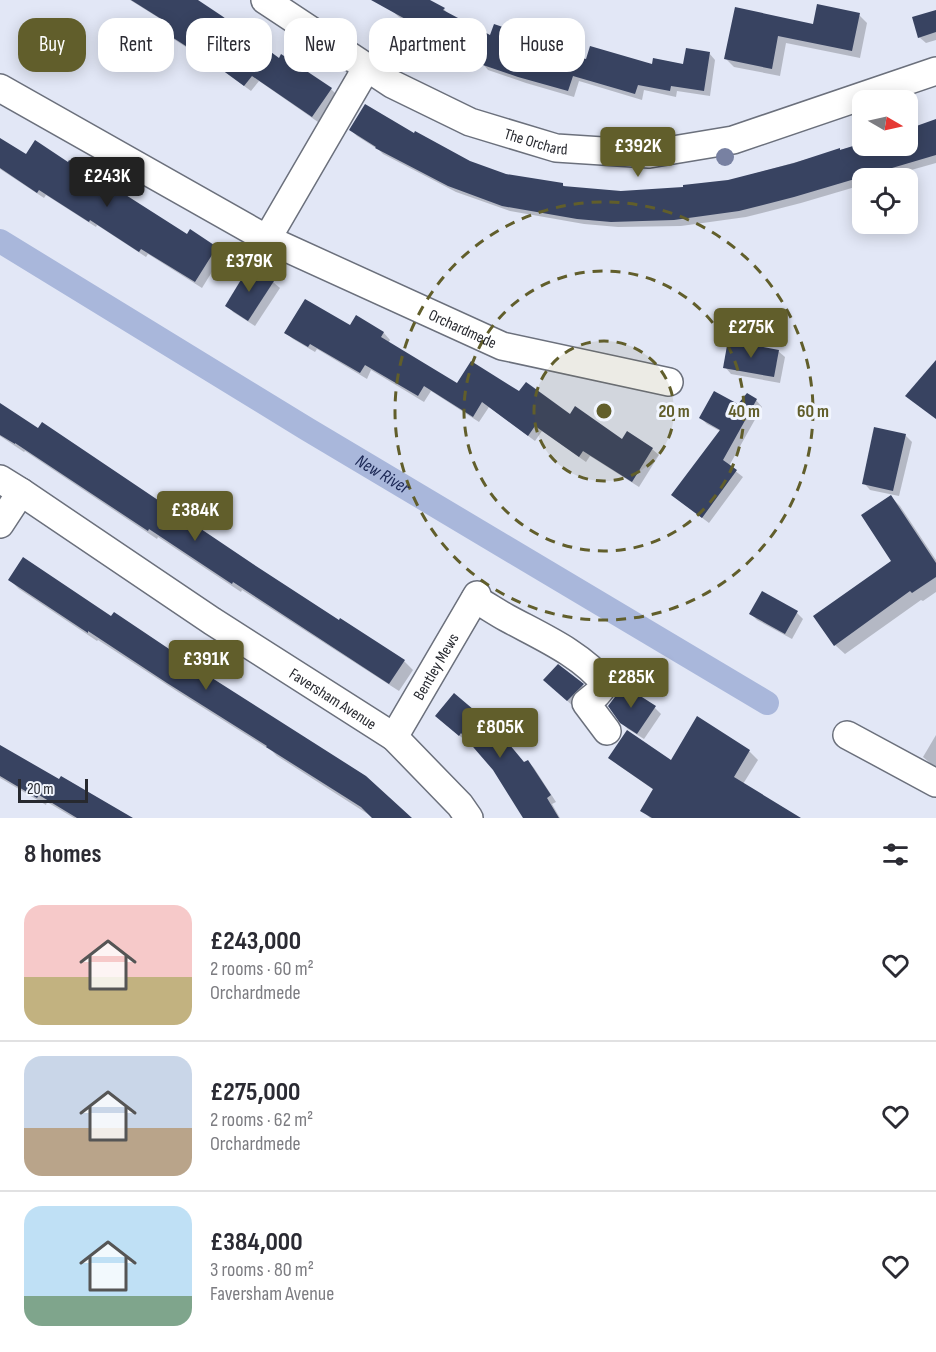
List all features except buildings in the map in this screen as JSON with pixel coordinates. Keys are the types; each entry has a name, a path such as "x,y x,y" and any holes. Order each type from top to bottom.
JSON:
{"street":[{"name":"The Orchard","path":"265,0 392,84 470,122 556,148 650,154 733,140 936,71"},
{"path":"267,238 367,68"},
{"name":"Orchardmede","path":"0,88 267,238 502,345 669,382"},
{"path":"0,524 11,485"},
{"name":"Faversham Avenue","path":"11,485 212,621 394,737 460,805 469,818"},
{"name":"Bentley Mews","path":"394,737 476,597 595,671 605,684 586,703 606,730"},
{"path":"847,735 936,783"}],"waterway":[{"name":"New River","path":"0,241 307,429 767,703"}]}
